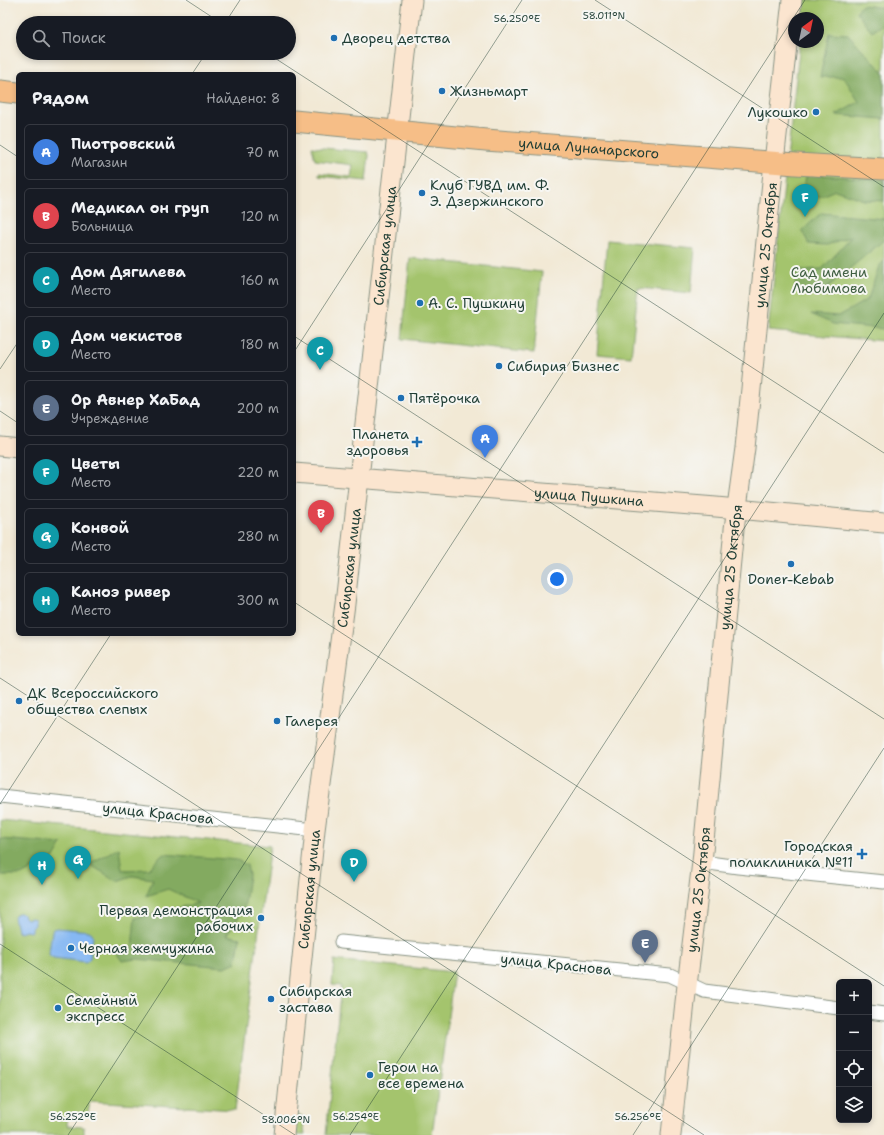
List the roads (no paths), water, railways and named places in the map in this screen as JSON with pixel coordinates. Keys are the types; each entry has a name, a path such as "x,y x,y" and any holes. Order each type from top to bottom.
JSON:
{"main road":[{"name":"Сибирская улица","path":"284,1135 315,830 345,604 412,0"},
{"name":"улица 25 Октября","path":"671,1135 702,862 737,508 745,448 792,0"},
{"path":"0,91 16,93"},
{"name":"улица Луначарского","path":"296,121 486,140 884,169"},
{"path":"0,446 16,448"},
{"name":"улица Пушкина","path":"296,473 737,508 884,523"}],"street":[{"name":"улица Краснова","path":"0,796 315,830"},
{"path":"702,862 884,882"},
{"name":"улица Краснова","path":"341,942 670,975 704,991 836,1008"},
{"path":"872,1012 884,1014"}],"water":[{"path":"18,913 21,913 27,919 35,919 35,925 32,928 32,931 20,933 17,931 14,917"},
{"name":"Черная жемчужина","path":"57,928 89,931 92,933 93,936 90,958 86,962 54,958 50,956 49,953 52,931 53,929"}],"place":[{"name":"Дворец детства","path":"334,38"},
{"name":"Жизньмарт","path":"442,91"},
{"name":"Лукошко","path":"816,112"},
{"name":"Клуб ГУВД им. Ф. Э. Дзержинского","path":"422,193"},
{"name":"Цветы","path":"805,217"},
{"name":"А. С. Пушкину","path":"420,303"},
{"name":"Сибирия Бизнес","path":"499,366"},
{"name":"Дом Дягилева","path":"320,370"},
{"name":"Пятёрочка","path":"401,398"},
{"name":"Планета здоровья","path":"417,442"},
{"name":"Пиотровский","path":"485,458"},
{"name":"Медикал он груп","path":"321,533"},
{"name":"Doner-Kebab","path":"791,564"},
{"name":"ДК Всероссийского общества слепых","path":"19,701"},
{"name":"Галерея","path":"277,721"},
{"name":"Городская поликлиника №11","path":"862,854"},
{"name":"Конвой","path":"78,879"},
{"name":"Дом чекистов","path":"354,882"},
{"name":"Каноэ ривер","path":"42,885"},
{"name":"Первая демонстрация рабочих","path":"261,918"},
{"name":"Черная жемчужина","path":"71,948"},
{"name":"Ор Авнер ХаБад","path":"645,963"},
{"name":"Сибирская застава","path":"271,999"},
{"name":"Семейный экспресс","path":"58,1008"},
{"name":"Герои на все времена","path":"370,1075"}],"park label":[{"name":"Сад имени Любимова","path":"829,280"}]}
